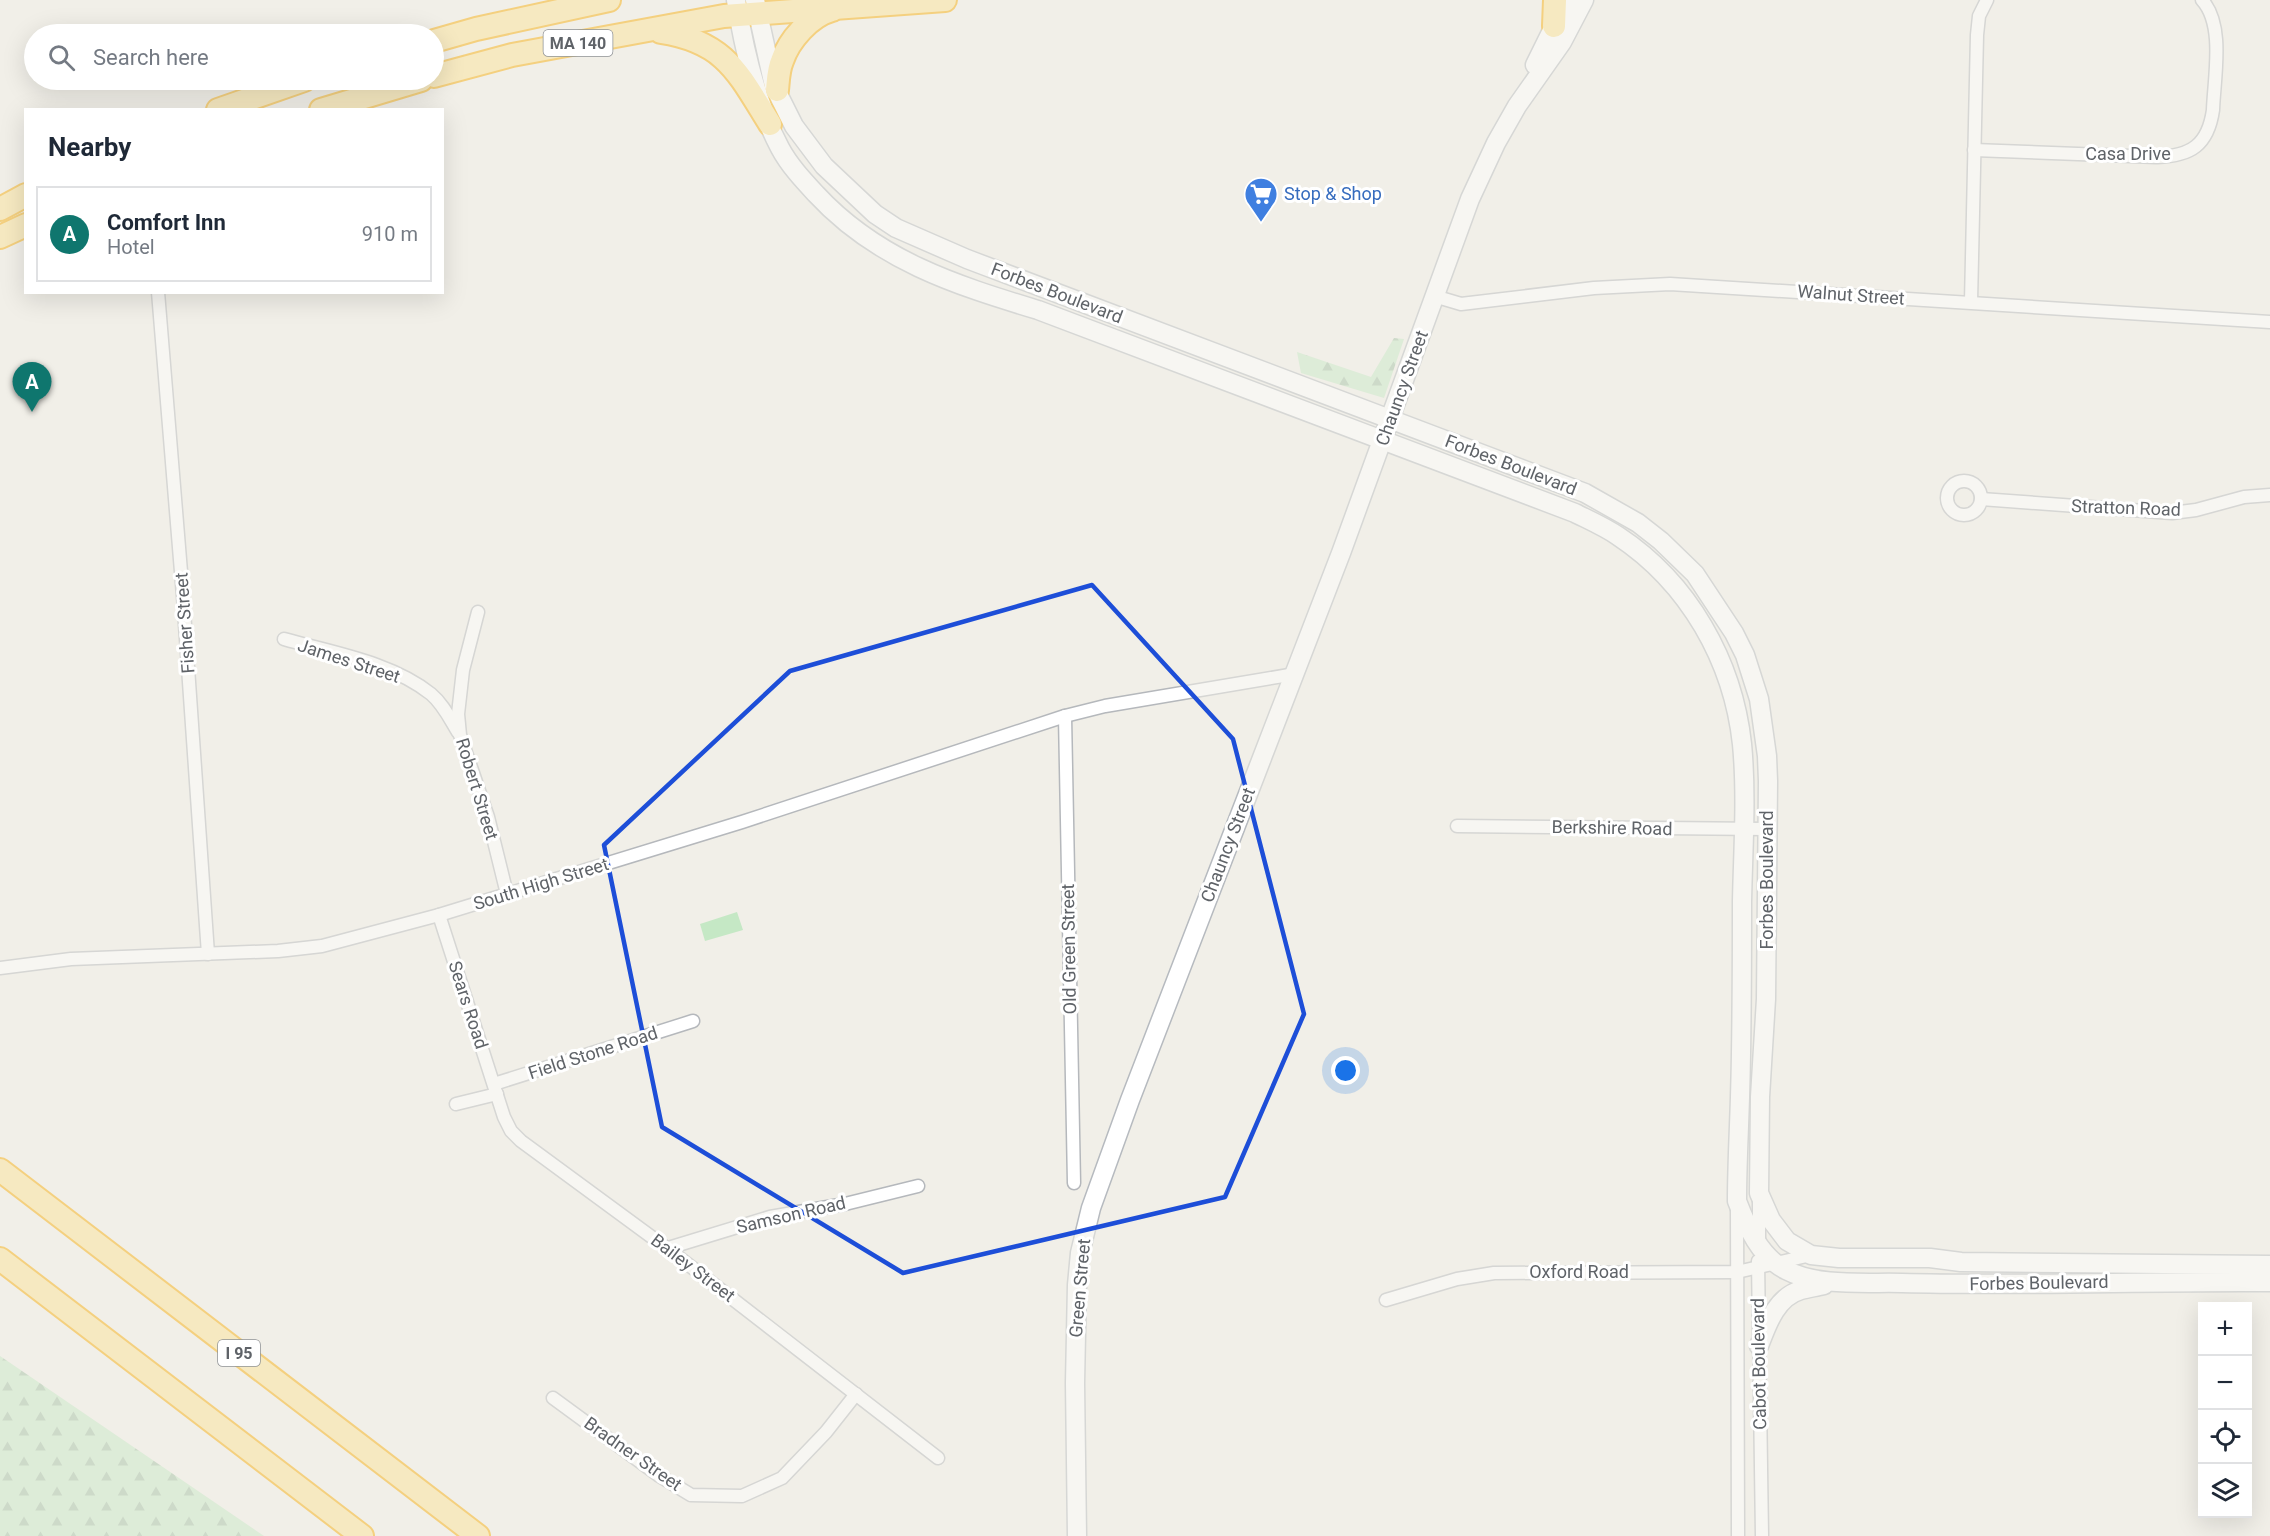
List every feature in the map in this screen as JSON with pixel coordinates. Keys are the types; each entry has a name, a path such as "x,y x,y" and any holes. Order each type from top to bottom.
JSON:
{"highway":[{"name":"MA 140","path":"444,38 609,0"},
{"name":"MA 140","path":"444,73 512,56 651,30 747,7 849,6 945,0"},
{"path":"1554,26 1555,0"},
{"path":"777,90 782,61 794,38 824,12 849,6"},
{"path":"651,30 688,38 713,48 732,65 770,124"},
{"path":"224,108 275,90"},
{"path":"328,108 388,90"},
{"path":"0,209 24,196"},
{"path":"0,237 24,226"},
{"name":"I 95","path":"0,1170 478,1536"},
{"path":"0,1259 362,1536"}],"street":[{"name":"Chauncy Street","path":"1162,1017 1295,674 1482,172 1568,0"},
{"name":"Chauncy Street","path":"1517,105 1562,42 1584,0"},
{"path":"1971,302 1977,35 1979,16 1987,0"},
{"name":"Casa Drive","path":"1974,150 2157,157 2177,155 2191,150 2204,139 2213,110 2216,31 2212,14 2202,0"},
{"name":"Forbes Boulevard","path":"747,7 777,90 794,126 824,166 875,214 896,228 967,259 1597,498 1638,523 1690,568 1706,588 1734,633 1759,699 1767,756 1766,999 1760,1097 1759,1193 1771,1220 1781,1235 1797,1249 1811,1255 1839,1258 1929,1258 1961,1262 2270,1265"},
{"name":"Forbes Boulevard","path":"747,7 749,65 781,148 798,174 828,207 868,241 897,258 973,288 1038,310 1581,516 1625,542 1674,586 1702,622 1717,651 1729,682 1742,743 1743,829 1737,1201 1745,1222 1765,1255 1767,1266"},
{"name":"Walnut Street","path":"1434,296 1461,304 1594,288 1670,284 2270,321"},
{"name":"Fisher Street","path":"158,294 184,608 208,954"},
{"name":"Stratton Road","path":"1981,499 2172,513 2196,510 2244,496 2270,495"},
{"name":"Robert Street","path":"478,612 459,693 460,735 488,817 507,894"},
{"name":"James Street","path":"284,639 395,672 431,694 443,707 460,735"},
{"path":"1065,716 1105,706 1295,674"},
{"name":"South High Street","path":"0,968 71,959 278,951 322,946 439,915 750,819 1065,716"},
{"name":"Old Green Street","path":"1065,716 1074,1183"},
{"name":"Berkshire Road","path":"1457,826 1767,829"},
{"name":"Sears Road","path":"439,915 495,1089"},
{"name":"Green Street","path":"1077,1536 1075,1367 1080,1253 1095,1195 1162,1017"},
{"name":"Field Stone Road","path":"495,1089 693,1022"},
{"path":"456,1104 495,1089"},
{"name":"Bailey Street","path":"495,1089 511,1131 521,1142 727,1293 938,1458"},
{"name":"Samson Road","path":"665,1249 770,1216 845,1204 918,1186"},
{"path":"1759,1193 1759,1245"},
{"name":"Cabot Boulevard","path":"1737,1201 1738,1536"},
{"name":"Forbes Boulevard","path":"1767,1266 1811,1255"},
{"name":"Forbes Boulevard","path":"1767,1266 1809,1278 1840,1281 1949,1284 2270,1282"},
{"name":"Cabot Boulevard","path":"1762,1536 1759,1346 1767,1266"},
{"name":"Oxford Road","path":"1386,1300 1462,1278 1505,1272 1737,1272 1767,1266"},
{"path":"1759,1346 1771,1315 1788,1296 1798,1290 1840,1281"},
{"name":"Bradner Street","path":"553,1398 691,1495 742,1496 782,1478 826,1432 856,1394"}],"highlighted area":[{"path":"1092,585 1233,739 1304,1014 1225,1197 903,1273 662,1127 604,845 790,671"}],"green space":[{"path":"1394,338 1404,339 1384,398 1301,373 1297,352 1371,377"},
{"path":"737,912 743,930 705,941 700,924"},
{"path":"0,1356 264,1536 0,1536"}],"place":[{"name":"Stop & Shop","path":"1261,223"},
{"name":"Comfort Inn","path":"32,412"}]}
